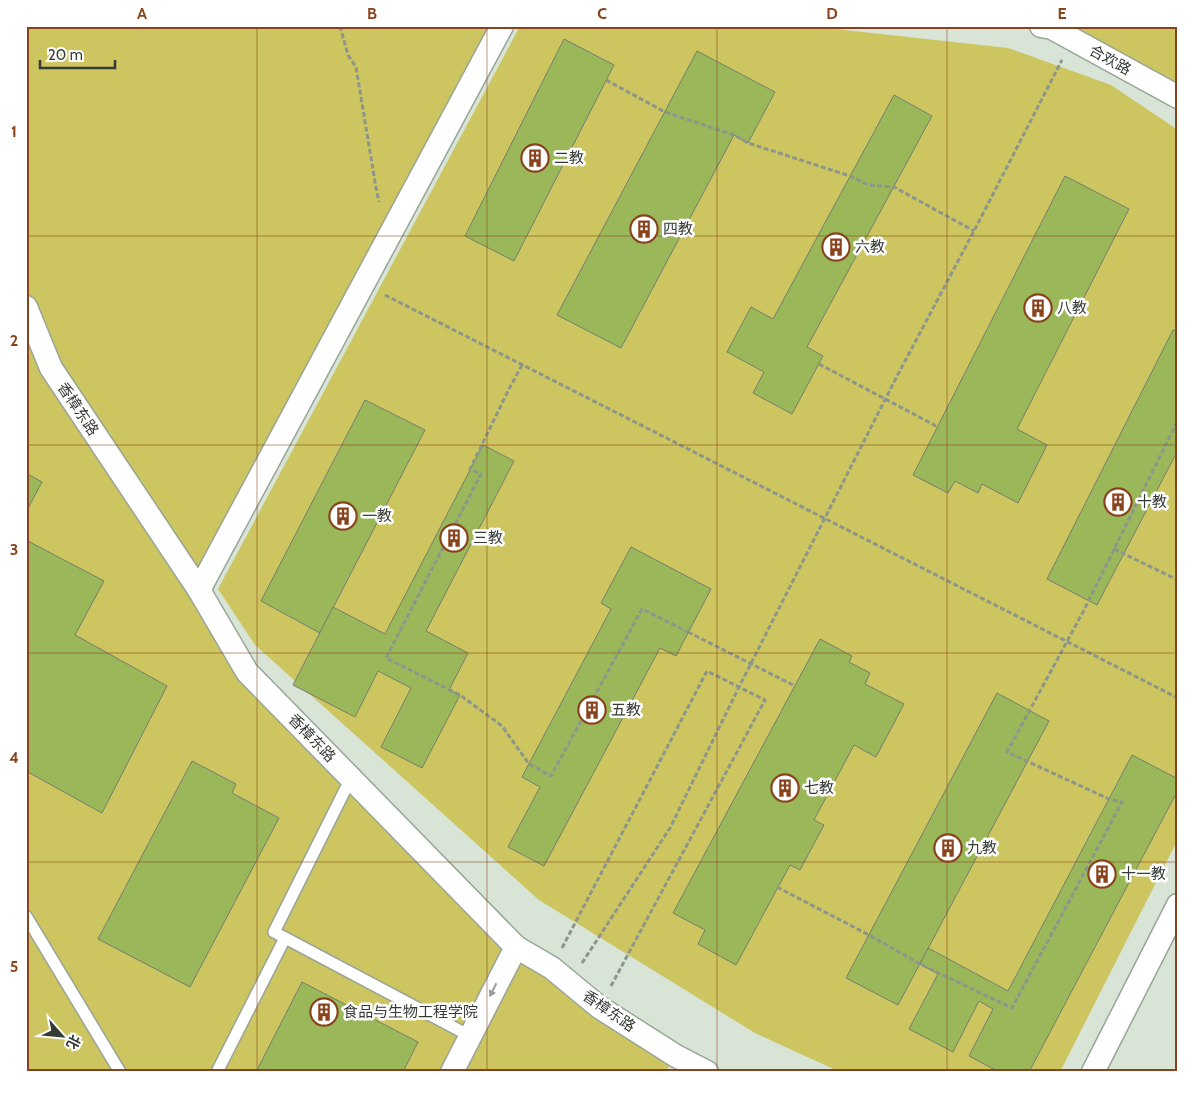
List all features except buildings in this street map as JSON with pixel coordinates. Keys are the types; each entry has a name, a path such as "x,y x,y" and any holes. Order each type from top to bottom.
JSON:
{"street":[{"path":"199,590 502,26"},
{"name":"合欢路","path":"1041,26 1052,28 1178,97"},
{"name":"香樟东路","path":"26,307 51,368 199,590 247,672 516,947 552,968 671,1064 707,1072"},
{"path":"1093,1072 1178,905"},
{"path":"452,1072 516,947"}],"lane":[{"path":"350,778 274,932 470,1036"},
{"path":"26,916 120,1072"},
{"path":"217,1072 285,938"}],"path":[{"path":"340,26 348,55 356,67 376,188 388,238"},
{"path":"569,982 670,828 824,519 1072,39"},
{"path":"606,80 665,112 734,135 748,143 850,176 869,185 894,187 974,231"},
{"path":"378,292 1178,698"},
{"path":"819,364 938,427"},
{"path":"522,365 470,469 481,474 386,658 467,700 502,726 529,764 551,776 642,609 795,686"},
{"path":"777,888 869,935 920,964 1012,1008 1122,802 1109,800 1007,752 1083,612 1178,420"},
{"path":"1114,549 1178,580"},
{"path":"552,968 708,671 765,700 600,1007"}],"shaded area":[{"path":"26,26 502,26 199,590 247,672 513,947 450,1072 26,1072"},
{"path":"520,26 808,26 1008,48 1111,85 1178,130 1178,839 1060,1072 840,1072 755,1033 539,900 255,645 218,589"},
{"path":"1041,26 1178,26 1178,97"},
{"path":"516,950 676,1057 665,1072 453,1072"}],"place":[{"name":"二教","path":"535,158"},
{"name":"四教","path":"644,229"},
{"name":"六教","path":"836,247"},
{"name":"八教","path":"1038,308"},
{"name":"十教","path":"1118,502"},
{"name":"一教","path":"343,516"},
{"name":"三教","path":"454,538"},
{"name":"五教","path":"592,710"},
{"name":"七教","path":"785,788"},
{"name":"九教","path":"948,848"},
{"name":"十一教","path":"1102,874"},
{"name":"食品与生物工程学院","path":"324,1012"}]}
